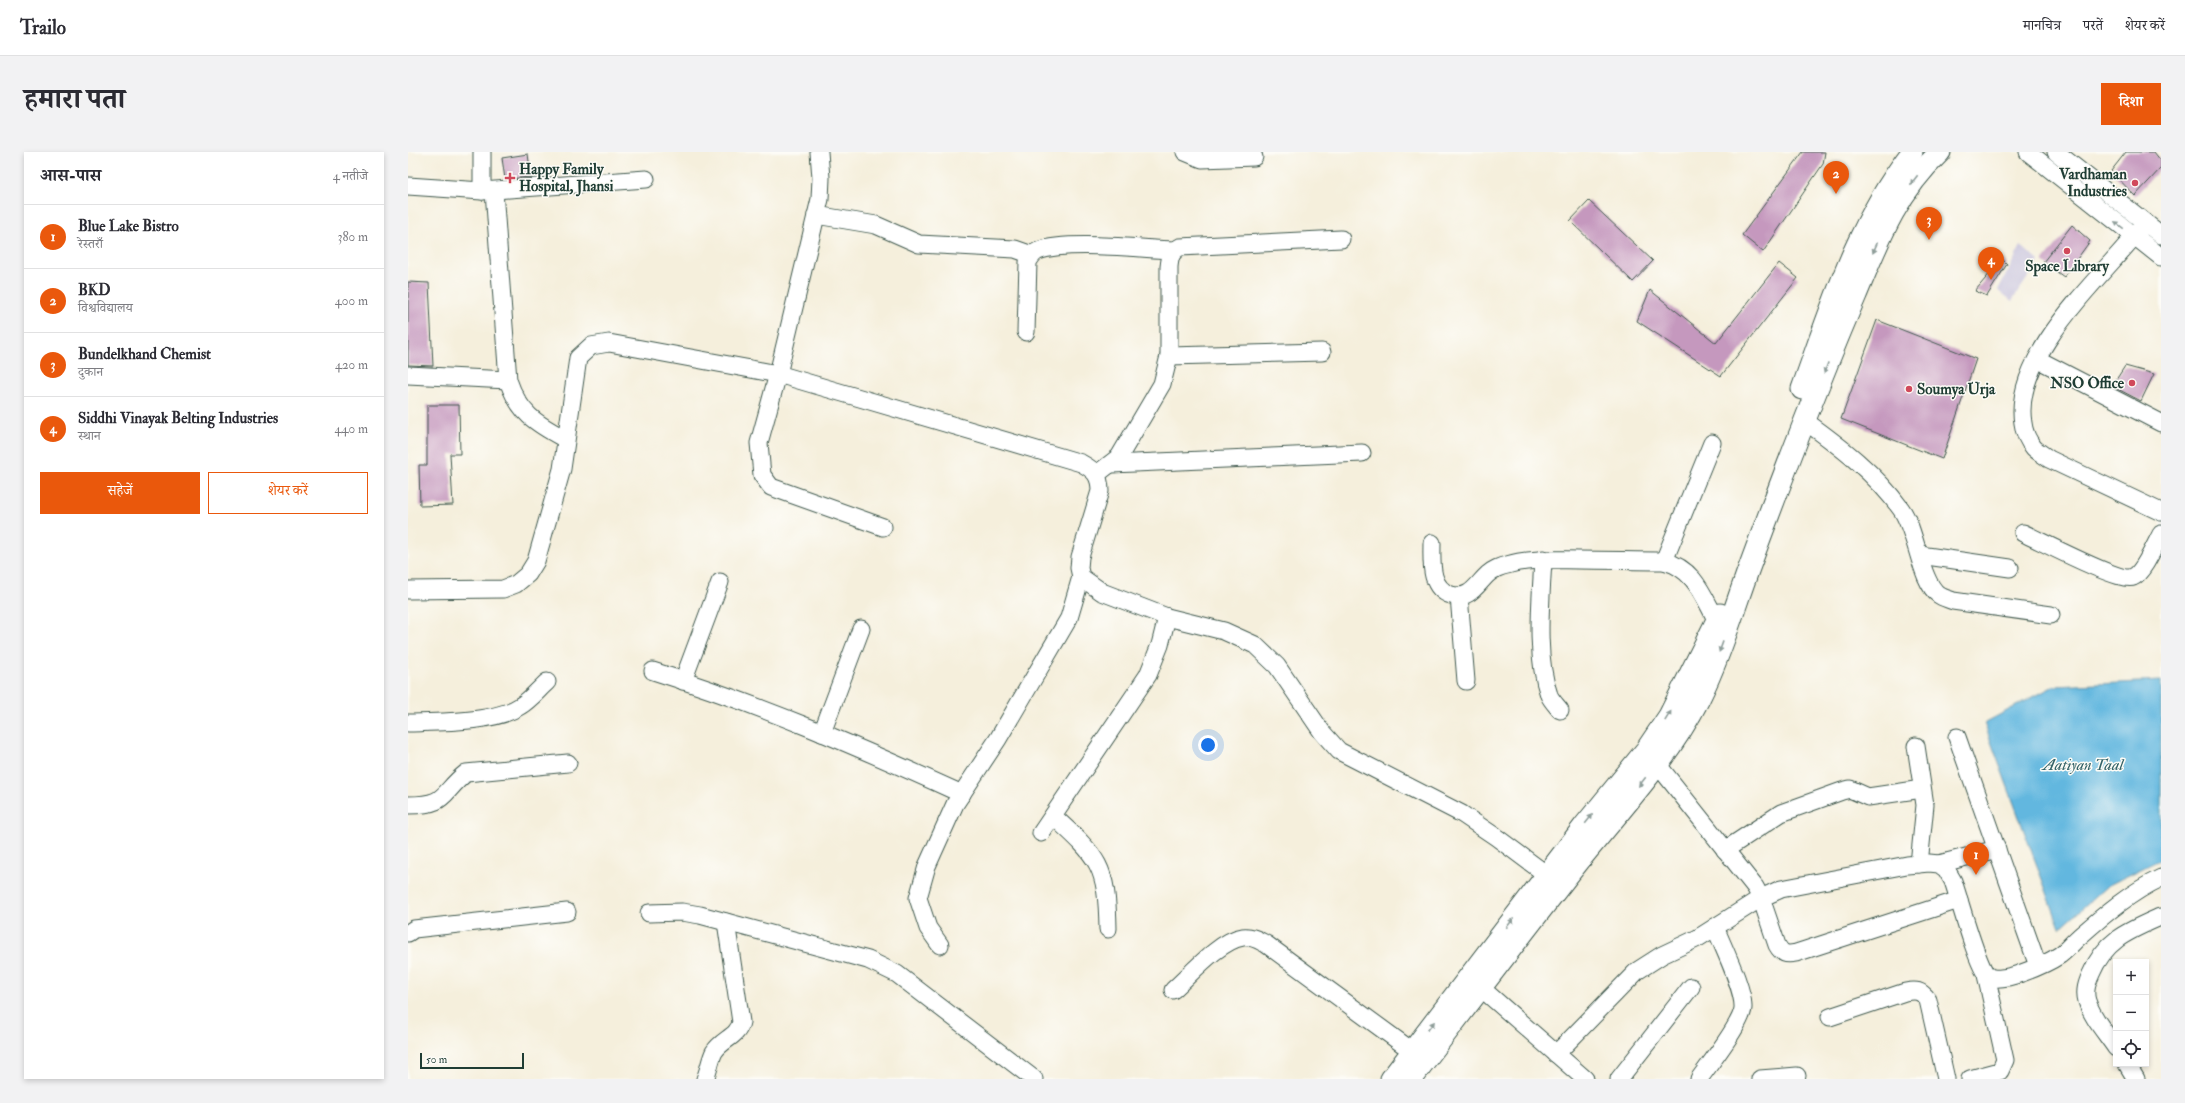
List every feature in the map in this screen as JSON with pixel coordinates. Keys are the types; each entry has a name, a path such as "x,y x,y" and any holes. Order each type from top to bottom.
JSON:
{"main road":[{"path":"1391,1079 1419,1056 1480,988 1651,757 1669,716 1717,621 1846,271 1873,210 1912,152"},
{"path":"1411,1079 1419,1056 1547,875 1584,826 1651,757 1698,702 1714,667 1749,568 1838,336 1892,212 1918,174 1940,152"}],"street":[{"path":"482,152 488,191 508,380 514,397 520,407 538,424 565,439"},
{"path":"819,152 821,190 778,374 759,443 759,457 762,475 771,488 883,527"},
{"path":"1185,152 1208,159 1254,157"},
{"path":"2028,152 2161,257"},
{"path":"2056,152 2161,235"},
{"path":"408,186 488,191 646,179"},
{"path":"816,215 876,225 919,244 1015,249 1032,255"},
{"path":"2145,223 2066,315 2036,358 2026,385 2021,411 2025,433 2034,448 2049,459 2161,512"},
{"path":"1026,332 1028,262 1032,255 1039,251 1074,246 1174,250 1180,247 1341,239"},
{"path":"1097,474 1112,464 1127,445 1162,384 1169,356 1169,267 1170,256 1174,250"},
{"path":"408,590 503,589 516,584 528,574 536,561 562,469 565,439 578,358 591,346 609,343 778,374 1080,463 1097,474 1100,482 1100,491 1080,557 1079,568 1081,577 1069,618 998,739 955,804 927,866 918,898 928,928 940,945"},
{"path":"1169,356 1322,352"},
{"path":"2036,358 2161,423"},
{"path":"408,375 508,380"},
{"path":"1805,421 1859,462 1891,495 1903,512 1920,555 1928,582 1939,595 1953,601 2051,615"},
{"path":"1664,561 1712,443"},
{"path":"1112,464 1362,452"},
{"path":"2023,533 2103,570 2127,579 2135,577 2161,534"},
{"path":"1432,543 1435,580 1440,590 1459,596 1465,596 1475,589 1488,573 1506,565 1542,560 1664,561 1674,563 1687,571 1696,583 1717,621"},
{"path":"1920,555 2010,568"},
{"path":"1542,560 1541,619 1544,674 1549,696 1560,710"},
{"path":"1081,577 1102,592 1167,617 1224,631 1254,645 1277,666 1322,732 1339,751 1462,814 1547,875"},
{"path":"683,681 720,582"},
{"path":"1459,596 1466,681"},
{"path":"1041,833 1148,676 1160,645 1167,617"},
{"path":"822,733 861,630"},
{"path":"653,671 752,705 822,733 962,794"},
{"path":"408,723 470,720 495,716 519,707 547,682"},
{"path":"1957,737 2038,966"},
{"path":"1916,746 1925,815 1920,864"},
{"path":"1651,757 1747,876 1761,898 1777,945 1781,951 1790,954 1959,900"},
{"path":"408,805 433,804 442,799 466,773 568,763"},
{"path":"1725,850 1781,813 1842,791 1850,789 1868,797 1922,789"},
{"path":"1053,816 1085,844 1100,867 1108,901 1108,929"},
{"path":"1556,1054 1637,971 1662,955 1698,938 1761,898 1781,889 1804,883 1920,864 1939,864 1997,849"},
{"path":"1939,864 1946,870 1953,881 1986,975 2005,1060 2000,1071 1970,1079"},
{"path":"1986,975 1994,980 2004,978 2038,966 2060,955 2122,901 2146,885 2161,878"},
{"path":"408,933 414,929 567,912"},
{"path":"649,913 682,912 726,922 868,960 897,974 1034,1079"},
{"path":"2113,1044 2090,1010 2085,993 2087,985 2095,965 2112,942 2134,929 2160,917"},
{"path":"705,1079 714,1052 721,1043 739,1030 741,1022 726,922"},
{"path":"1699,1079 1732,1031 1743,1010 1742,997 1715,927"},
{"path":"1173,990 1224,944 1244,937 1254,938 1266,944 1419,1056"},
{"path":"1619,1079 1691,987"},
{"path":"1480,988 1585,1079"},
{"path":"1830,1017 1905,992 1917,990 1923,993 1928,1000 1946,1079"},
{"path":"2129,1067 2136,1079"},
{"path":"1760,1079 1797,1076"}],"shaded area":[{"path":"2021,246 2039,261 2012,301 1998,290"}],"water":[{"name":"Aatiyan Taal","path":"2161,681 2161,859 2107,886 2060,928 1984,723 2054,686"}],"building":[{"path":"1803,152 1825,152 1823,164 1763,252 1742,235"},
{"name":"Vardhaman Industries","path":"2126,152 2154,152 2161,161 2161,168 2135,196 2111,171"},
{"path":"528,154 531,177 505,179 502,158"},
{"path":"1589,201 1653,261 1633,282 1570,221"},
{"name":"Space Library","path":"2072,225 2090,241 2064,277 2043,262"},
{"path":"2002,259 2007,264 1987,296 1975,291"},
{"path":"1779,263 1798,278 1721,376 1637,321 1650,290 1716,343"},
{"path":"408,282 429,283 433,366 408,365"},
{"name":"Soumya Urja","path":"1877,320 1976,359 1942,459 1841,419"},
{"name":"NSO Office","path":"2125,366 2154,374 2141,401 2112,386"},
{"path":"427,405 459,405 460,454 450,454 453,505 420,506 419,465 427,465"}],"place":[{"name":"Happy Family Hospital, Jhansi","path":"510,178"},
{"name":"Vardhaman Industries","path":"2135,183"},
{"name":"BKD","path":"1836,194"},
{"name":"Bundelkhand Chemist","path":"1929,240"},
{"name":"Space Library","path":"2067,251"},
{"name":"Siddhi Vinayak Belting Industries","path":"1991,280"},
{"name":"NSO Office","path":"2132,383"},
{"name":"Soumya Urja","path":"1909,389"},
{"name":"Blue Lake Bistro","path":"1976,875"}]}
